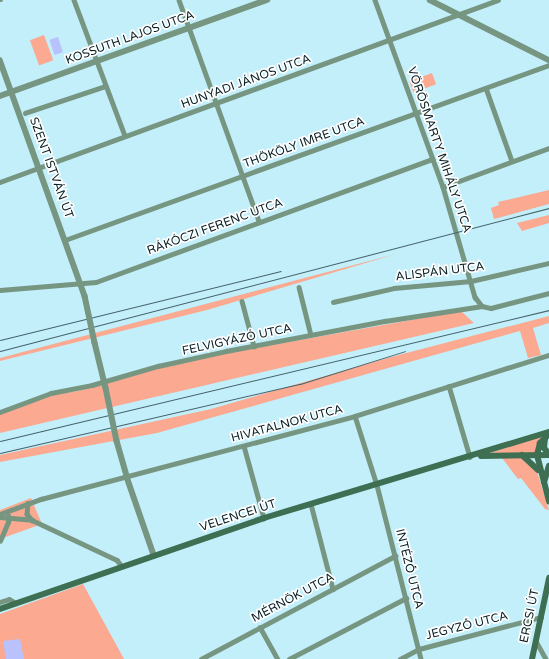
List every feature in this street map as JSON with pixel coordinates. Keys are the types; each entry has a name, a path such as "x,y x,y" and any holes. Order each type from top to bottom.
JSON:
{"main road":[{"path":"470,457 548,434"},
{"path":"548,434 544,448 549,454"},
{"path":"548,434 540,443 537,455 540,472 549,501"},
{"path":"520,454 540,472"},
{"path":"470,457 549,454"},
{"name":"VELENCEI ÚT","path":"0,609 121,566 264,518 470,457"},
{"path":"544,484 549,466"},
{"name":"ERCSI ÚT","path":"532,659 549,578"}],"street":[{"path":"74,0 125,136"},
{"path":"179,0 259,221"},
{"name":"KOSSUTH LAJOS UTCA","path":"0,96 267,0"},
{"name":"VÖRÖSMARTY MIHÁLY UTCA","path":"375,0 443,187 476,300 482,306"},
{"path":"430,0 549,60"},
{"name":"HUNYADI JÁNOS UTCA","path":"0,182 498,0"},
{"name":"SZENT ISTVÁN ÚT","path":"0,60 13,92 85,296 127,477 154,555"},
{"name":"THÖKÖLY IMRE UTCA","path":"65,240 549,65"},
{"path":"25,113 105,86"},
{"path":"486,88 512,161"},
{"path":"443,187 549,148"},
{"name":"RÁKÓCZI FERENC UTCA","path":"0,290 96,282 259,221 432,159"},
{"name":"ALISPÁN UTCA","path":"333,302 394,288 471,281 549,263"},
{"path":"299,287 311,335"},
{"name":"FELVIGYÁZÓ UTCA","path":"0,412 51,393 105,385 158,366 311,335 482,306 491,308 549,293"},
{"path":"242,301 254,346"},
{"name":"HIVATALNOK UTCA","path":"0,516 28,503 355,416 549,356"},
{"path":"449,386 470,457"},
{"name":"INTÉZŐ UTCA","path":"355,416 377,485 421,659"},
{"path":"244,446 264,518"},
{"path":"28,503 27,514 32,520"},
{"path":"311,504 333,589"},
{"path":"0,541 8,519 6,512"},
{"path":"0,516 8,519 32,520 117,560 121,566"},
{"name":"MÉRNÖK UTCA","path":"201,659 395,556"},
{"path":"289,659 406,598"},
{"name":"VELENCEI ÚT","path":"0,602 9,599 16,603"},
{"name":"JEGYZŐ UTCA","path":"400,659 419,649 540,617"},
{"path":"260,627 278,659"},
{"path":"536,641 546,659"}],"shaded area":[{"path":"44,35 53,60 39,66 30,40"},
{"path":"432,73 436,84 414,92 409,81"},
{"path":"549,190 549,204 494,219 491,208 499,205 498,202"},
{"path":"549,215 549,223 522,231 517,223"},
{"path":"396,254 207,310 0,361 0,358"},
{"path":"461,311 474,323 0,433 0,414 53,395 78,391 158,368 227,353"},
{"path":"549,316 549,323 533,328 541,355 528,358 520,331 157,433 0,462 0,455 211,409 391,357"},
{"path":"542,436 535,453 490,453"},
{"path":"520,456 536,468 549,510 545,509 521,478 518,479 502,458"},
{"path":"31,498 42,524 0,539 0,510"},
{"path":"83,584 124,659 0,659 0,614"}],"water":[{"path":"58,37 63,52 54,55 49,40"},
{"path":"20,639 24,659 6,659 3,641"}],"railway":[{"path":"0,351 549,208"},
{"path":"0,340 281,271"},
{"path":"0,441 549,310"},
{"path":"0,453 300,384 405,351"}]}
